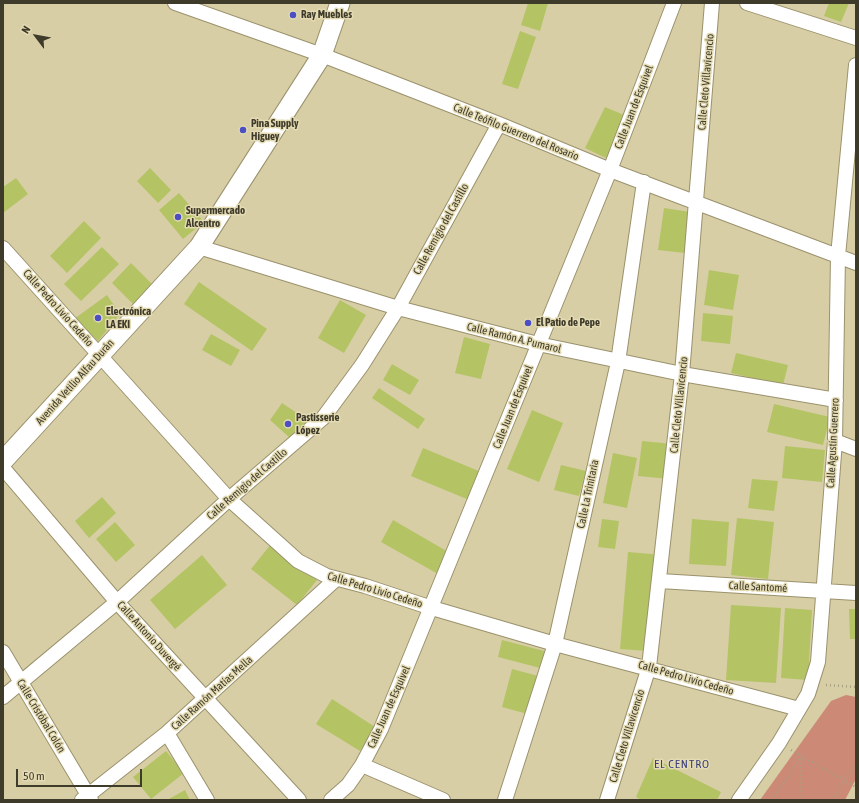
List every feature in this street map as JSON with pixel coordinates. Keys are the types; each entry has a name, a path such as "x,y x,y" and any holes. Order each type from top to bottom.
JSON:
{"main road":[{"name":"Avenida Vetilio Alfau Durán","path":"3,461 199,247 322,55 340,3"}],"street":[{"name":"Calle Teófilo Guerrero del Rosario","path":"175,3 322,55 499,124 610,170 856,263"},
{"name":"Calle Juan de Esquivel","path":"331,800 348,785 362,765 381,729 432,608 610,170 674,3"},
{"name":"Calle Cleto Villavicencio","path":"607,800 649,667 660,581 682,374 712,3"},
{"path":"746,3 856,38"},
{"name":"Calle Agustín Guerrero","path":"739,800 779,743 808,694 818,662 835,441 838,256 856,65"},
{"name":"Calle Remigio del Castillo","path":"3,697 117,602 229,499 323,418 362,365 398,308 499,124"},
{"name":"Calle La Trinitaria","path":"505,800 555,644 618,362 644,182"},
{"name":"Calle Ramón A. Pumarol","path":"199,247 398,308 538,344 618,362 836,400"},
{"name":"Calle Pedro Livio Cedeño","path":"3,248 229,499 274,542 298,562 336,579 555,644 649,667 738,693 799,708"},
{"path":"835,441 856,449"},
{"name":"Calle Antonio Duvergé","path":"3,468 117,602 299,800"},
{"name":"Calle Ramón Matías Mella","path":"87,798 206,699 336,579"},
{"name":"Calle Santomé","path":"660,581 856,593"},
{"name":"Calle Cristóbal Colón","path":"3,652 87,798"},
{"path":"167,733 207,800"},
{"path":"362,765 443,800"}],"path":[{"path":"811,684 856,687"},
{"path":"779,743 856,787"},
{"path":"772,800 802,756"},
{"path":"800,800 802,756"},
{"path":"832,800 856,763"}],"shaded area":[{"path":"846,695 856,697 856,779 845,800 760,800 831,701"}],"building":[{"path":"528,3 548,3 540,31 521,25"},
{"path":"829,3 849,3 841,22 824,16"},
{"path":"520,31 536,37 518,89 502,84"},
{"path":"605,107 624,115 610,160 585,148"},
{"path":"150,168 171,190 158,203 137,181"},
{"path":"16,178 28,194 3,213 3,187"},
{"path":"179,193 204,222 183,239 159,210"},
{"path":"664,208 690,212 685,253 658,250"},
{"path":"84,221 101,238 67,273 50,256"},
{"path":"102,247 119,264 81,301 64,284"},
{"path":"131,263 153,285 134,305 112,283"},
{"path":"709,270 739,275 733,310 704,305"},
{"path":"199,282 267,329 252,351 184,304"},
{"path":"107,295 120,314 98,341 74,319"},
{"path":"340,300 366,315 344,353 318,338"},
{"path":"703,313 733,316 730,344 701,341"},
{"path":"211,334 240,350 231,366 202,350"},
{"path":"464,337 490,344 481,379 455,373"},
{"path":"736,353 788,365 783,385 731,373"},
{"path":"392,364 419,380 410,395 383,380"},
{"path":"379,388 425,419 418,429 372,398"},
{"path":"282,403 312,423 290,438 270,420"},
{"path":"774,404 830,417 823,445 767,432"},
{"path":"532,410 563,423 539,482 507,469"},
{"path":"642,441 673,444 669,479 638,476"},
{"path":"785,446 825,450 822,482 782,478"},
{"path":"423,448 486,474 474,502 411,476"},
{"path":"613,453 637,458 627,508 603,503"},
{"path":"561,465 586,471 579,496 554,490"},
{"path":"752,479 778,481 774,511 748,508"},
{"path":"102,497 116,513 89,538 75,521"},
{"path":"737,518 774,522 768,579 731,575"},
{"path":"602,519 619,521 615,549 598,547"},
{"path":"692,519 729,522 726,566 689,564"},
{"path":"393,520 450,553 438,574 381,542"},
{"path":"115,522 135,545 116,562 96,539"},
{"path":"271,544 317,580 297,605 251,569"},
{"path":"628,552 663,555 647,651 620,649"},
{"path":"202,555 227,585 175,629 150,600"},
{"path":"731,605 781,608 776,683 726,680"},
{"path":"785,608 812,610 808,680 781,678"},
{"path":"849,609 856,609 856,639 850,639"},
{"path":"502,640 548,652 544,669 498,657"},
{"path":"512,669 542,677 531,715 502,707"},
{"path":"332,699 375,727 360,751 316,724"},
{"path":"166,751 184,773 151,799 133,777"},
{"path":"653,758 721,792 717,800 641,800 636,797"},
{"path":"185,790 190,800 167,800"}],"place":[{"name":"Ray Muebles","path":"293,15"},
{"name":"Pina Supply Higuey","path":"243,130"},
{"name":"Supermercado Alcentro","path":"178,217"},
{"name":"Electrónica LA EKI","path":"98,318"},
{"name":"El Patio de Pepe","path":"528,323"},
{"name":"Pastisserie López","path":"288,424"}],"district":[{"name":"EL CENTRO","path":"682,764"}]}
